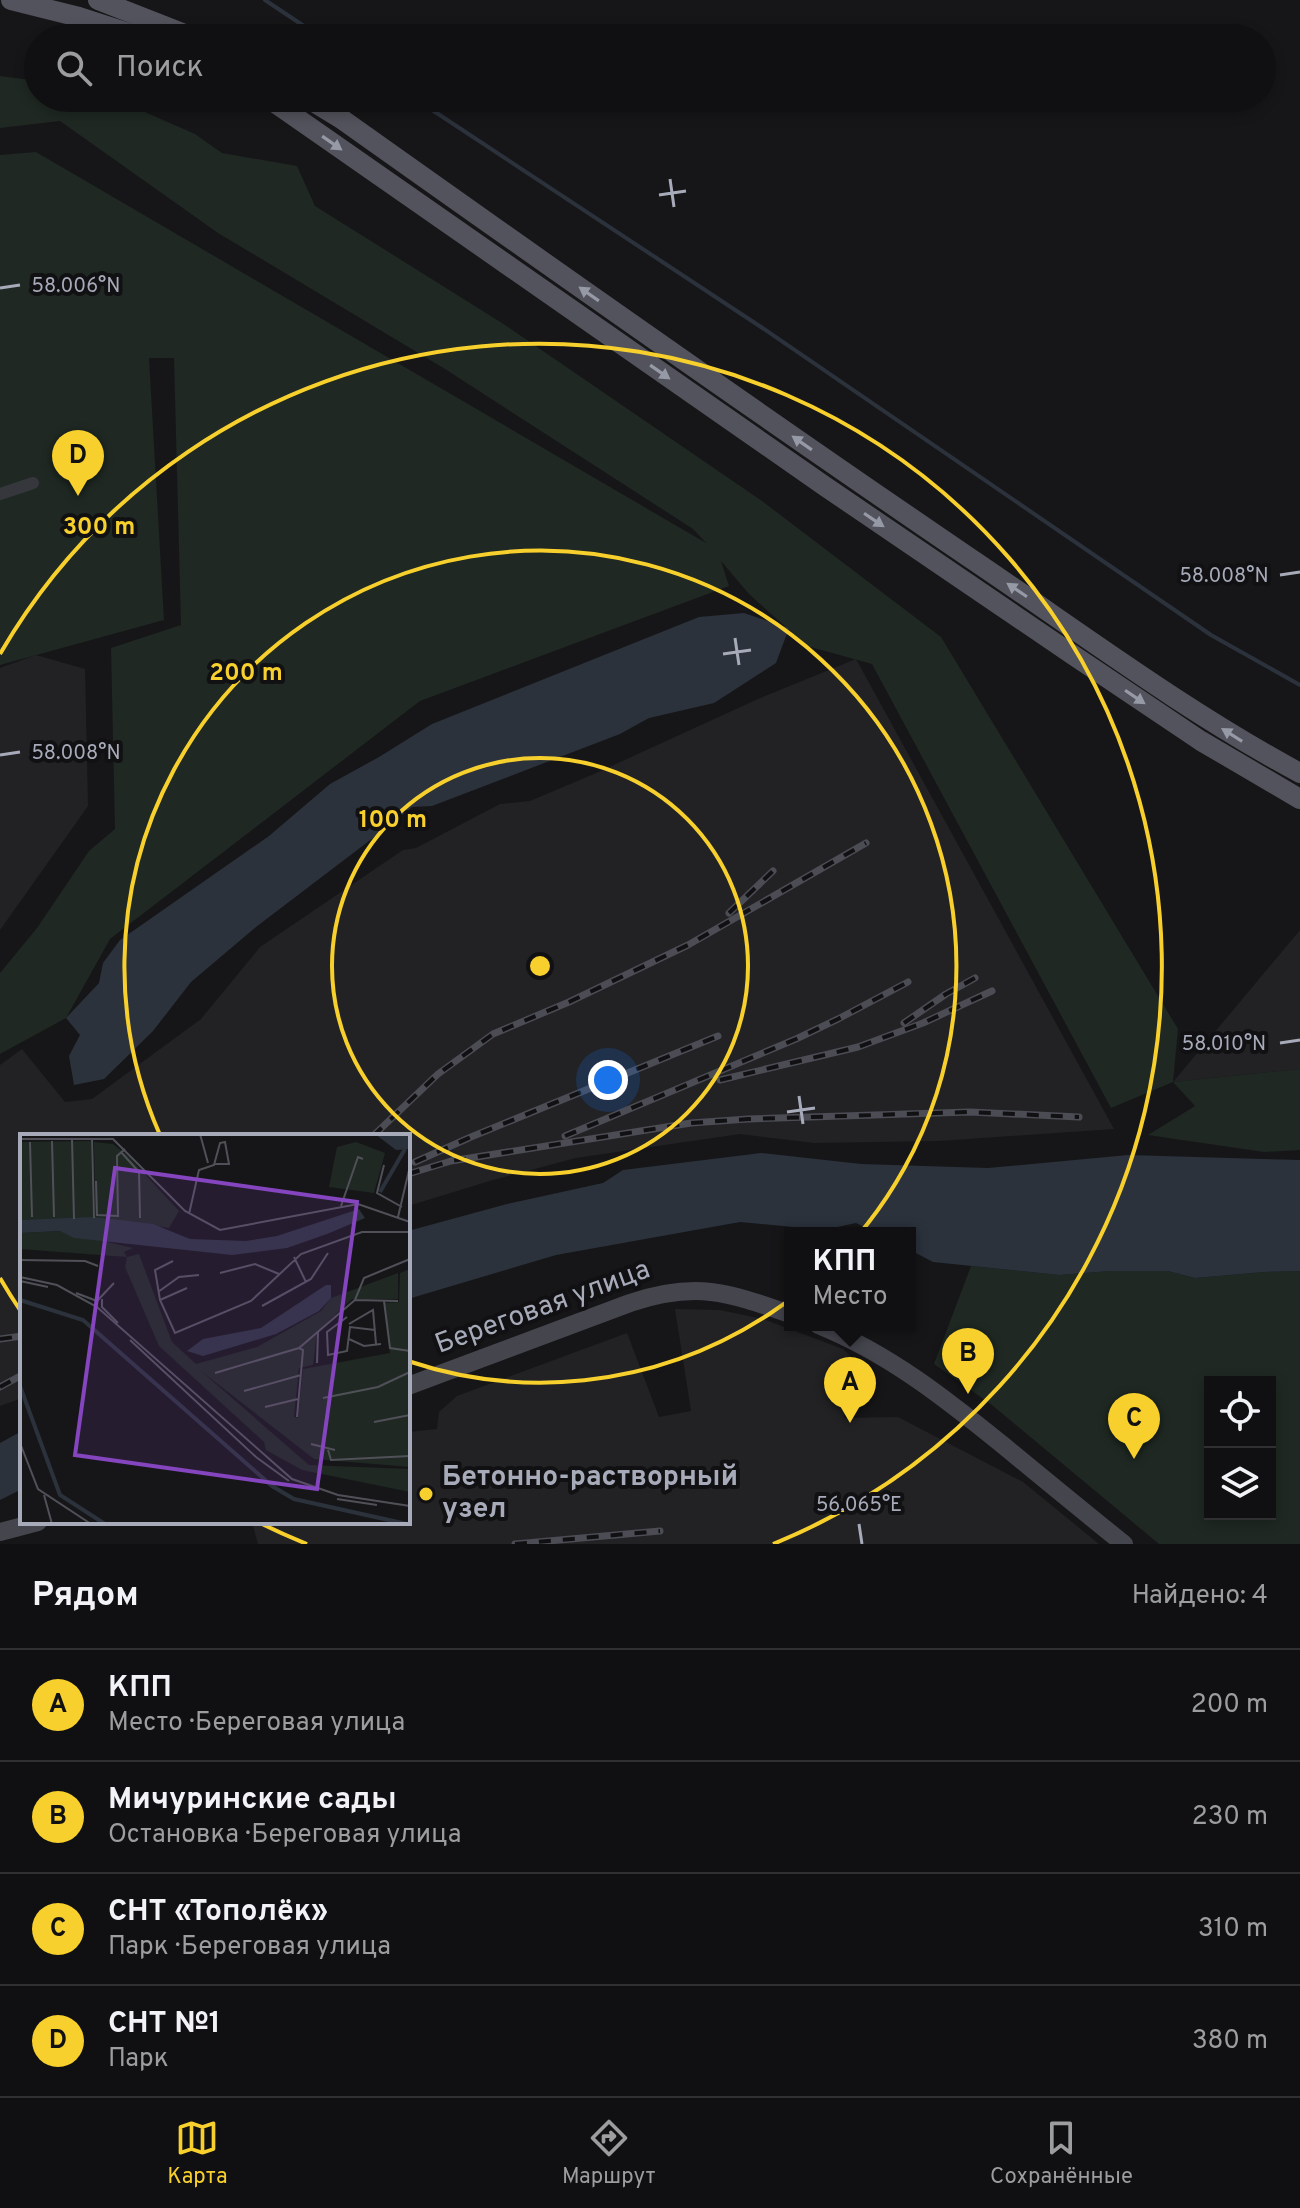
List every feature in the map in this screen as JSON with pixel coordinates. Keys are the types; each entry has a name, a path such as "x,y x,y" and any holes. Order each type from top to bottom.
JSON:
{"main road":[{"path":"11,0 101,24"},
{"path":"98,0 159,24"},
{"path":"288,112 995,602 1201,741 1300,799"},
{"path":"330,112 839,469 1160,688 1249,746 1300,773"}],"street":[{"path":"0,494 33,483"},
{"name":"Береговая улица","path":"410,1385 666,1292 703,1290 721,1293 784,1312"},
{"path":"831,1331 877,1353 924,1383 1124,1544"},
{"path":"0,1532 30,1524"}],"shaded area":[{"path":"0,76 24,79 24,112 145,112 195,134 222,153 297,166 315,206 502,323 762,501 941,637 1178,1029 1173,1082 1111,1108 872,664 807,646 749,594 721,561 729,586 420,701 110,939 66,1018 0,1054 0,973 37,928 89,851 115,829 111,648 181,625 174,358 149,358 164,620 0,665 0,155 36,152 706,543 693,529 445,369 218,233 60,121 0,128"},
{"path":"744,613 789,628 776,663 714,703 649,718 620,734 432,806 412,807 256,927 191,982 153,1031 104,1079 74,1085 69,1056 80,1035 66,1018 99,983 103,963 120,940 269,836 330,784 432,724 699,617"},
{"path":"36,655 85,669 88,806 0,930 0,668"},
{"path":"856,659 1114,1129 939,1141 814,1143 740,1134 576,1158 410,1205 410,1134 20,1134 20,1399 0,1406 0,1065 22,1049 65,1102 92,1099 201,1019 260,947 403,850 416,848 500,804 530,801 594,774 758,699"},
{"path":"1300,930 1300,1069 1173,1082"},
{"path":"1300,1069 1300,1150 1264,1152 1148,1135 1195,1106 1173,1082"},
{"path":"761,1153 861,1164 988,1168 1128,1155 1300,1160 1300,1271 1195,1278 1168,1271 1059,1275 933,1262 916,1253 916,1227 864,1227 856,1223 838,1227 792,1227 740,1222 556,1255 410,1298 410,1230 507,1204 603,1183 623,1170"},
{"path":"971,1266 1059,1275 1168,1271 1195,1278 1300,1271 1300,1544 1159,1544 992,1405 934,1364"},
{"path":"675,1309 720,1310 763,1319 784,1327 784,1331 795,1331 843,1349 855,1360 860,1376 859,1406 844,1406 844,1418 898,1417 1023,1482 1099,1544 258,1544 253,1524 410,1524 410,1432 437,1429 439,1412 457,1396 627,1333 659,1417 691,1411"},
{"path":"20,1432 20,1490 0,1500 0,1443"}],"waterway":[{"path":"265,0 301,24"},
{"path":"435,112 761,327 1211,635 1300,685"}],"railway":[{"path":"375,1134 438,1074 493,1034 569,1002 688,945 866,843"},
{"path":"729,913 773,871"},
{"path":"904,1023 975,978"},
{"path":"565,1136 796,1039 908,982"},
{"path":"720,1080 858,1047 923,1023 992,991"},
{"path":"415,1162 718,1036"},
{"path":"410,1173 451,1161 691,1123 970,1112 1079,1117"},
{"path":"0,1339 20,1336"},
{"path":"0,1387 20,1376"},
{"path":"515,1544 660,1531"}],"place":[{"name":"СНТ №1","path":"78,496"},
{"name":"Мичуринские сады","path":"968,1394"},
{"name":"КПП","path":"850,1423"},
{"name":"СНТ «Тополёк»","path":"1134,1459"},
{"name":"Бетонно-растворный узел","path":"426,1494"}]}
